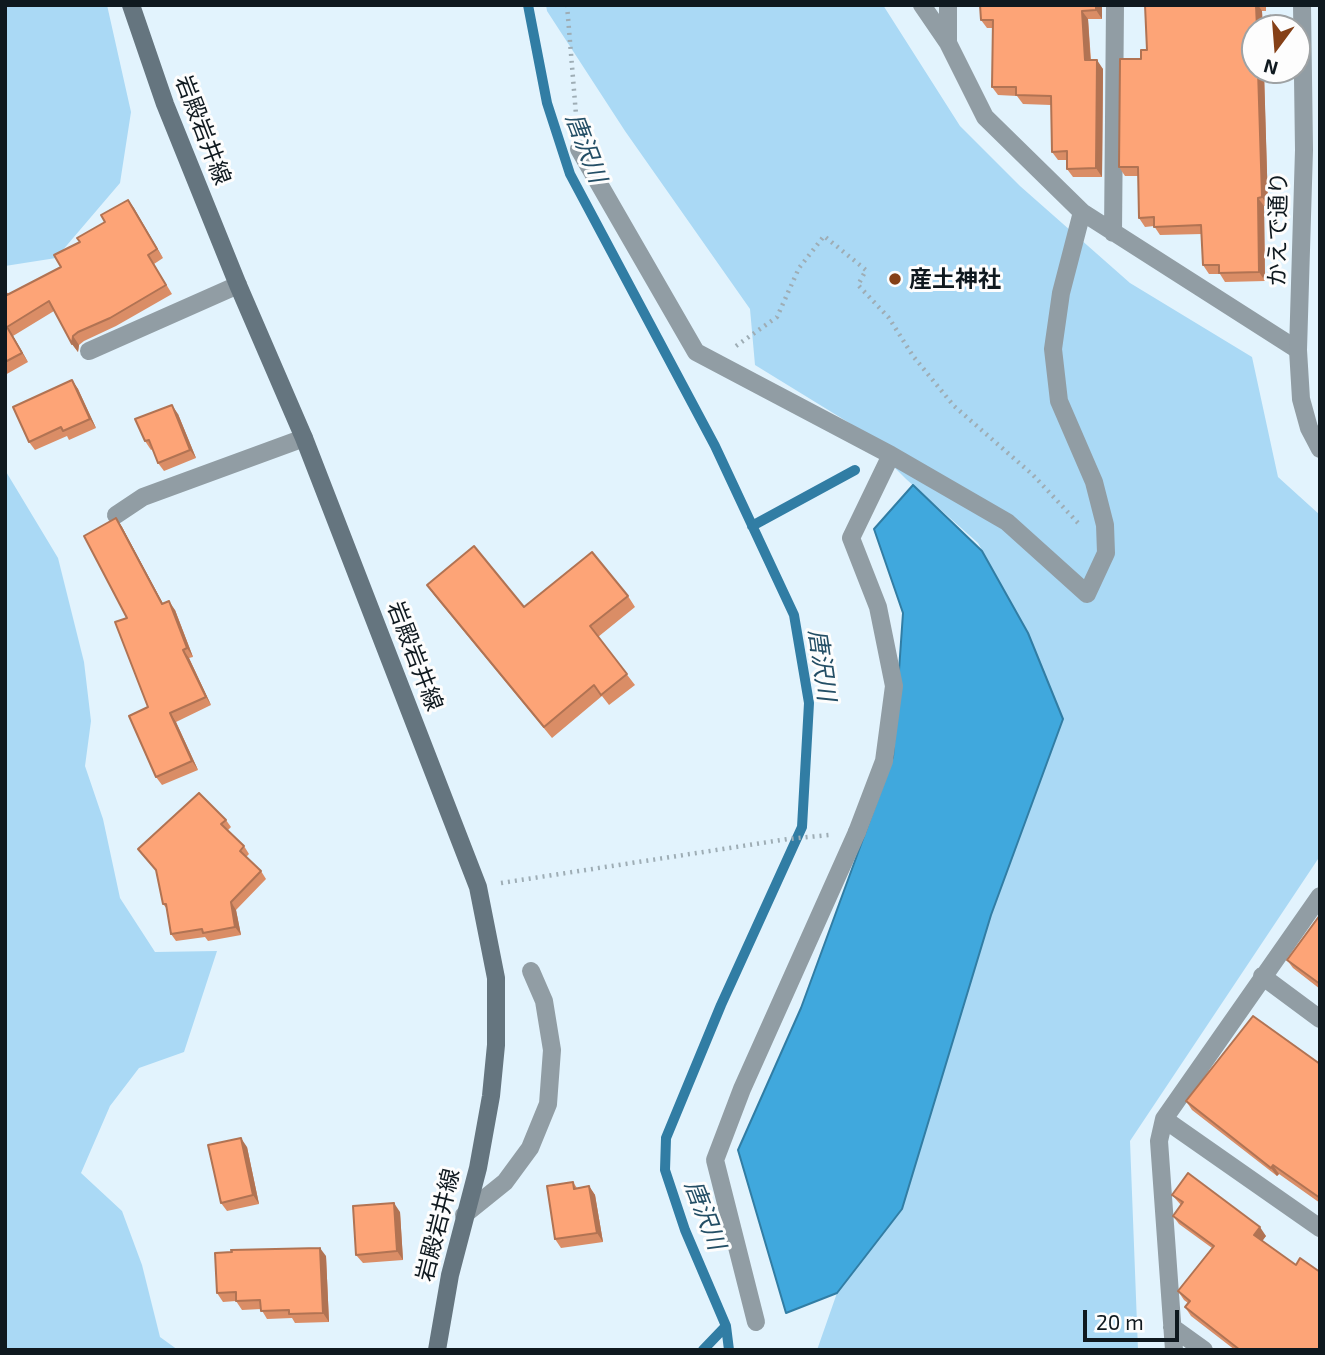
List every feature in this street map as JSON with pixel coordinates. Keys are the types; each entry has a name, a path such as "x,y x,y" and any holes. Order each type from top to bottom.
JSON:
{"main road":[{"name":"岩殿岩井線","path":"131,5 165,104 238,285 304,438 478,887 496,978 496,1045 491,1096 478,1168 450,1275 437,1350"}],"street":[{"path":"922,5 948,43 985,117 1082,212 1298,350"},
{"path":"948,5 948,43"},
{"path":"1113,233 1115,5"},
{"name":"かえで通り","path":"1302,5 1304,150 1298,350 1301,399 1309,428 1320,449"},
{"path":"579,149 696,352 891,455 1007,522 1087,594 1106,553 1105,525 1094,482 1059,401 1054,349 1061,293 1082,212"},
{"path":"89,351 238,285"},
{"path":"116,514 143,497 304,438"},
{"path":"756,1322 715,1160 742,1089 857,832 884,761 894,686 878,607 851,538 891,455"},
{"path":"1174,1350 1159,1141 1164,1119 1320,896"},
{"path":"464,1215 505,1182 530,1148 548,1104 552,1050 544,1001 531,971"},
{"path":"1262,976 1320,1019"},
{"path":"1164,1119 1320,1228"},
{"path":"1172,1327 1204,1350"}],"path":[{"path":"567,5 579,149"},
{"path":"710,360 747,341 777,317 799,268 824,236 866,270 858,285 889,318 913,356 954,406 1033,474 1087,534 1106,545"},
{"path":"478,887 788,839 823,836"}],"shaded area":[{"path":"5,5 107,5 131,112 120,183 56,258 5,266"},
{"path":"546,5 883,5 960,126 1020,186 1130,283 1252,357 1278,477 1320,515 1320,856 1130,1141 1138,1350 817,1350 837,1293 902,1209 991,915 1063,719 1028,633 978,543 906,479 851,424 755,365 750,309 625,131 547,11"},
{"path":"5,470 58,558 84,662 91,721 85,766 103,819 120,898 155,952 217,951 184,1052 139,1068 110,1106 81,1173 122,1211 142,1265 160,1337 178,1350 5,1350"}],"water":[{"path":"913,485 982,551 1028,633 1063,719 991,915 902,1209 837,1293 786,1313 738,1150 801,1008 893,757 903,613 874,529"}],"building":[{"path":"980,5 1096,5 1096,10 1082,11 1085,60 1097,60 1096,168 1067,169 1067,151 1052,152 1051,96 1016,95 1016,87 992,87 993,20 981,20"},
{"path":"1145,5 1256,5 1256,14 1241,14 1241,84 1258,84 1262,197 1258,198 1259,272 1219,273 1219,265 1203,265 1201,225 1154,227 1154,217 1139,218 1138,167 1119,167 1120,59 1141,59 1141,50 1147,50"},
{"path":"128,200 157,249 148,255 166,285 110,318 78,332 73,336 72,344 49,301 7,327 22,353 5,362 5,291 7,295 61,267 54,255 80,242 77,238 105,222 101,215"},
{"path":"72,380 90,419 63,431 61,427 29,442 13,407"},
{"path":"172,405 190,450 158,463 149,440 145,441 135,419"},
{"path":"116,518 162,604 169,601 187,648 183,650 206,697 170,713 192,761 156,777 129,716 148,707 115,622 127,618 84,536"},
{"path":"474,546 524,607 592,552 628,596 590,626 627,674 601,695 594,685 544,727 427,585"},
{"path":"199,793 226,820 221,824 244,846 240,851 261,871 231,902 235,927 203,933 202,929 171,934 156,870 138,849"},
{"path":"1320,915 1320,984 1287,960"},
{"path":"1253,1016 1320,1064 1320,1198 1273,1165 1271,1168 1186,1101"},
{"path":"241,1138 253,1195 221,1203 208,1145"},
{"path":"1188,1173 1260,1227 1254,1235 1296,1265 1300,1258 1320,1272 1320,1350 1240,1350 1185,1307 1190,1301 1178,1291 1214,1246 1173,1216 1183,1202 1172,1195"},
{"path":"573,1182 574,1189 589,1186 597,1233 555,1239 547,1186"},
{"path":"394,1203 397,1251 356,1255 353,1206"},
{"path":"320,1248 323,1313 261,1311 260,1300 236,1301 236,1292 217,1293 215,1253 232,1252 231,1250"}],"waterway":[{"name":"唐沢川","path":"528,5 547,103 570,174 715,446 794,615 809,703 802,827 721,1005 666,1138 665,1170 685,1230 726,1326 729,1350"},
{"path":"752,526 855,470"},
{"path":"703,1350 726,1326"}],"place":[{"name":"産土神社","path":"895,279"}]}
